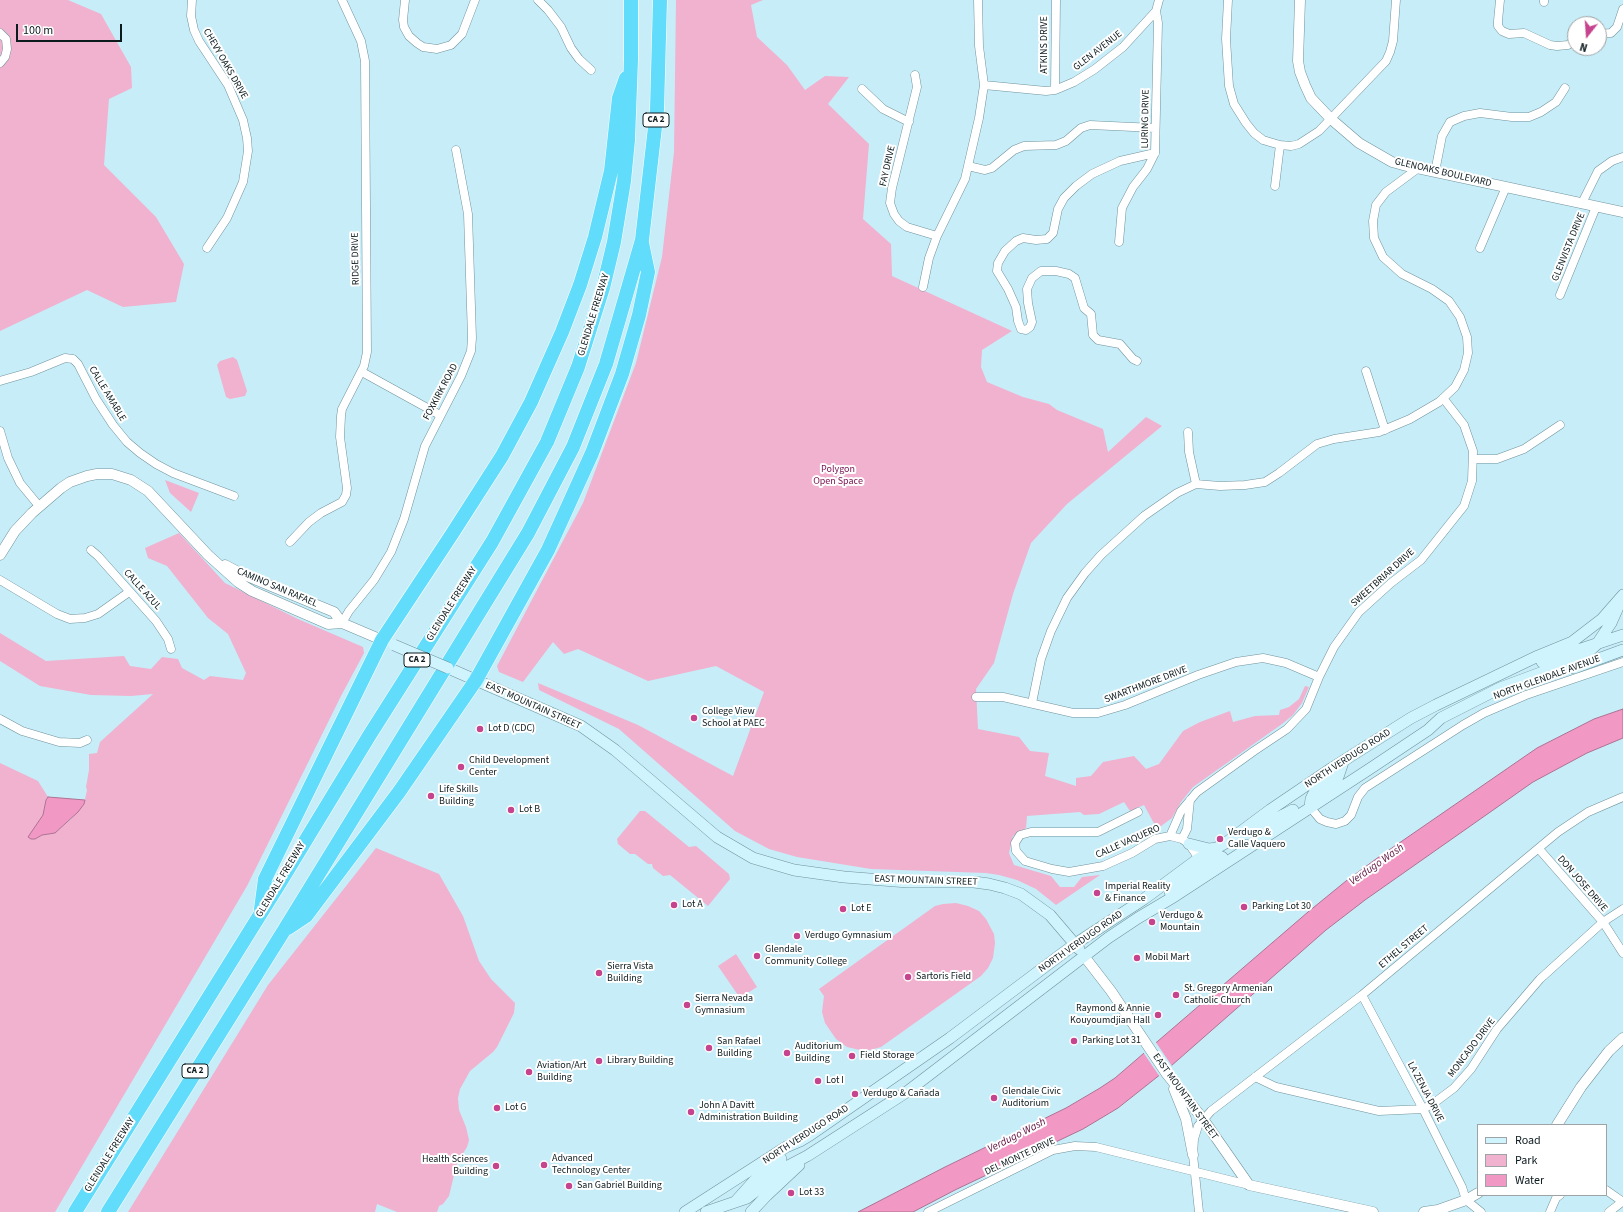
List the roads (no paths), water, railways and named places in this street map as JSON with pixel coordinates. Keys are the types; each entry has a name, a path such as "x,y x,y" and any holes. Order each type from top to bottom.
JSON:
{"highway":[{"name":"GLENDALE FREEWAY","path":"75,1212 260,915 369,736 492,542 547,442 578,367 603,288 614,242 624,181 631,60 631,0"},
{"name":"CA 2","path":"108,1212 283,932 528,533 570,454 606,364 642,240 657,110 660,0"},
{"path":"260,915 265,879 388,643 452,534 502,456 531,402 562,332 580,286 596,237 611,171 619,98 631,60"},
{"path":"283,932 306,916 400,792 548,550 592,453 622,374 648,272 642,240"}],"main road":[{"name":"NORTH VERDUGO ROAD","path":"706,1212 753,1194 782,1170 807,1156 908,1091 1084,956 1138,918 1167,901 1428,730 1441,718 1494,691 1583,657 1597,644 1611,623 1623,595"},
{"name":"NORTH VERDUGO ROAD","path":"686,1212 786,1147 800,1141 950,1038 1075,944 1201,863 1270,810 1412,718 1480,683 1572,642 1602,619 1623,595"},
{"name":"NORTH GLENDALE AVENUE","path":"1480,683 1623,635"},
{"name":"EAST MOUNTAIN STREET","path":"388,643 580,726 614,750 717,837 753,858 794,870 844,877 908,882 974,882 1005,888 1021,894 1050,915 1084,956"},
{"name":"NORTH GLENDALE AVENUE","path":"1428,730 1498,694 1623,650"},
{"path":"1185,841 1208,849 1223,845 1301,806 1310,807 1311,799 1314,793 1338,777 1343,762"},
{"path":"1167,901 1168,893 1201,863 1242,845 1256,843"},
{"path":"897,1074 908,1091"},
{"path":"729,1212 735,1202 754,1181 792,1151 800,1141"},
{"path":"751,1212 807,1156"}],"street":[{"name":"CHEVY OAKS DRIVE","path":"192,0 191,16 194,30 199,41 228,85 244,120 248,138 248,151 243,182 230,212 207,248"},
{"name":"RIDGE DRIVE","path":"290,542 309,522 344,500 347,492 340,437 342,409 362,372 367,352 364,61 361,41 342,0"},
{"path":"405,0 403,20 404,27 409,36 416,44 423,47 437,49 451,45 462,34 475,0"},
{"path":"538,0 561,27 571,48 591,70"},
{"path":"923,287 929,258 936,236 965,179 979,118 984,85 979,46 978,0"},
{"name":"ATKINS DRIVE","path":"1055,90 1056,0"},
{"name":"GLEN AVENUE","path":"984,85 1041,91 1055,90 1074,82 1095,69 1123,47 1156,11 1159,0"},
{"path":"1228,0 1226,39 1229,86 1234,104 1254,133 1263,140 1280,145 1291,146 1299,144 1319,131 1386,61 1393,42 1396,0"},
{"name":"GLENOAKS BOULEVARD","path":"1300,0 1298,49 1300,72 1311,98 1331,119 1360,142 1392,162 1417,169 1623,212"},
{"path":"1500,0 1498,26 1502,31 1509,34 1524,33 1550,45 1567,45"},
{"path":"1607,33 1611,33 1617,27 1623,9"},
{"name":"LURING DRIVE","path":"1119,242 1122,208 1132,186 1147,169 1155,153 1158,23 1156,11"},
{"path":"0,33 6,39 7,44 6,53 1,61"},
{"name":"FAY DRIVE","path":"915,75 917,87 892,188 890,203 894,214 899,221 907,227 936,236"},
{"path":"1435,172 1442,136 1450,122 1464,116 1480,113 1512,117 1529,117 1541,112 1556,102 1565,88"},
{"path":"862,89 883,109 908,122"},
{"path":"968,166 985,170 992,168 1014,150 1024,146 1056,145 1066,141 1081,128 1090,125 1155,128"},
{"path":"1275,186 1280,145"},
{"name":"FOXKIRK ROAD","path":"342,623 374,580 391,552 404,519 421,457 440,415 467,364 471,351 472,338 468,214 456,150"},
{"path":"1136,361 1120,344 1098,340 1093,335 1091,314 1084,308 1075,278 1069,274 1056,270 1041,271 1032,278 1028,289 1028,303 1032,322 1030,327 1026,330 1021,329 1018,322 1016,307 1008,289 997,271 998,263 1005,251 1016,241 1024,238 1036,240 1047,239 1053,233 1058,209 1064,198 1076,186 1092,174 1120,161 1155,153"},
{"name":"GLENVISTA DRIVE","path":"1582,204 1598,171 1612,161 1623,157"},
{"path":"1032,703 1041,660 1051,631 1067,598 1085,573 1101,555 1144,516 1176,493 1196,484 1220,486 1245,485 1265,482 1317,444 1334,439 1385,430 1410,419 1443,398 1455,388 1464,370 1468,353 1467,337 1460,317 1449,301 1432,289 1402,274 1383,257 1374,238 1373,221 1376,205 1386,192 1417,169"},
{"path":"1480,248 1506,187"},
{"name":"GLENVISTA DRIVE","path":"1560,295 1596,207"},
{"name":"CALLE AMABLE","path":"0,381 31,372 65,358 73,359 78,364 96,398 113,425 127,442 140,453 172,473 234,496"},
{"path":"1366,371 1385,430"},
{"path":"362,372 440,415"},
{"name":"SWEETBRIAR DRIVE","path":"1170,836 1181,812 1197,792 1287,729 1306,709 1319,676 1334,647 1358,612 1391,583 1421,560 1464,506 1472,481 1473,451 1464,425 1443,398"},
{"path":"1473,459 1497,459 1524,449 1560,425"},
{"path":"0,431 8,458 20,483 39,506"},
{"path":"1188,432 1189,452 1196,484"},
{"name":"CAMINO SAN RAFAEL","path":"0,555 15,531 39,506 60,488 79,478 97,474 121,476 140,484 148,491 208,556 242,574 334,612 342,623 388,643"},
{"name":"CALLE AZUL","path":"91,550 156,621 168,638 171,649"},
{"path":"0,580 57,614 70,619 85,618 98,614 129,592"},
{"name":"SWARTHMORE DRIVE","path":"976,697 1003,697 1073,713 1098,713 1125,705 1198,675 1236,662 1263,658 1286,663 1319,676"},
{"path":"1310,807 1320,819 1327,822 1336,824 1345,821 1351,815 1358,797 1364,788 1463,725 1484,713 1526,695 1623,662"},
{"path":"0,719 22,731 52,741 74,743 87,740"},
{"name":"ETHEL STREET","path":"1202,1119 1362,995 1558,832 1588,812 1623,797"},
{"path":"1190,800 1185,841 1194,850 1201,863"},
{"name":"CALLE VAQUERO","path":"1138,812 1098,832 1031,832 1020,835 1015,843 1016,852 1025,861 1052,869 1069,872 1103,866 1132,853 1155,840 1170,836 1185,841"},
{"name":"DON JOSE DRIVE","path":"1539,848 1602,922 1623,953"},
{"name":"MONCADO DRIVE","path":"1255,1078 1276,1087 1379,1111 1423,1109 1434,1103 1454,1088 1470,1069 1497,1029 1536,984 1602,922 1623,909"},
{"name":"EAST MOUNTAIN STREET","path":"1084,956 1111,991 1166,1073 1202,1119 1249,1185"},
{"name":"LA ZENJA DRIVE","path":"1362,995 1423,1109 1462,1187 1466,1200"},
{"path":"1558,1124 1581,1087 1609,1051 1623,1038"},
{"path":"1166,1073 1186,1119 1193,1155 1199,1212"},
{"path":"1193,1155 1196,1133 1202,1119"},
{"name":"DEL MONTE DRIVE","path":"928,1212 1053,1150 1075,1146 1096,1148 1249,1185"},
{"path":"1249,1185 1373,1212"},
{"path":"1607,1191 1615,1195 1622,1202 1609,1212"},
{"path":"1424,1212 1438,1210 1466,1200 1477,1194"},
{"path":"1550,1212 1556,1198 1559,1196"},
{"path":"1466,1200 1481,1212"}],"water":[{"name":"Verdugo Wash","path":"1623,709 1623,738 1587,753 1533,782 1365,900 1326,930 1171,1066 1118,1108 1083,1129 955,1190 913,1212 858,1212 945,1167 1066,1108 1100,1088 1115,1078 1308,912 1376,859 1537,748 1594,719"},
{"path":"48,797 85,800 78,812 55,833 42,835 35,839 31,839 28,837 43,815"}],"place":[{"name":"College View School at PAEC","path":"694,718"},
{"name":"Lot D (CDC)","path":"480,729"},
{"name":"Child Development Center","path":"461,767"},
{"name":"Life Skills Building","path":"431,796"},
{"name":"Lot B","path":"511,810"},
{"name":"Verdugo & Calle Vaquero","path":"1220,839"},
{"name":"Imperial Reality & Finance","path":"1097,893"},
{"name":"Lot A","path":"674,905"},
{"name":"Parking Lot 30","path":"1244,907"},
{"name":"Lot E","path":"843,909"},
{"name":"Verdugo & Mountain","path":"1152,922"},
{"name":"Verdugo Gymnasium","path":"797,936"},
{"name":"Glendale Community College","path":"757,956"},
{"name":"Mobil Mart","path":"1137,958"},
{"name":"Sierra Vista Building","path":"599,973"},
{"name":"Sartoris Field","path":"908,977"},
{"name":"St. Gregory Armenian Catholic Church","path":"1176,995"},
{"name":"Sierra Nevada Gymnasium","path":"687,1005"},
{"name":"Raymond & Annie Kouyoumdjian Hall","path":"1158,1015"},
{"name":"Parking Lot 31","path":"1074,1041"},
{"name":"San Rafael Building","path":"709,1048"},
{"name":"Auditorium Building","path":"787,1053"},
{"name":"Field Storage","path":"852,1056"},
{"name":"Library Building","path":"599,1061"},
{"name":"Aviation/Art Building","path":"529,1072"},
{"name":"Lot I","path":"818,1081"},
{"name":"Verdugo & Cañada","path":"855,1094"},
{"name":"Glendale Civic Auditorium","path":"994,1098"},
{"name":"Lot G","path":"497,1108"},
{"name":"John A Davitt Administration Building","path":"691,1112"},
{"name":"Advanced Technology Center","path":"544,1165"},
{"name":"Health Sciences Building","path":"496,1166"},
{"name":"San Gabriel Building","path":"569,1186"},
{"name":"Lot 33","path":"791,1193"}],"park label":[{"name":"Polygon Open Space","path":"838,476"}]}
